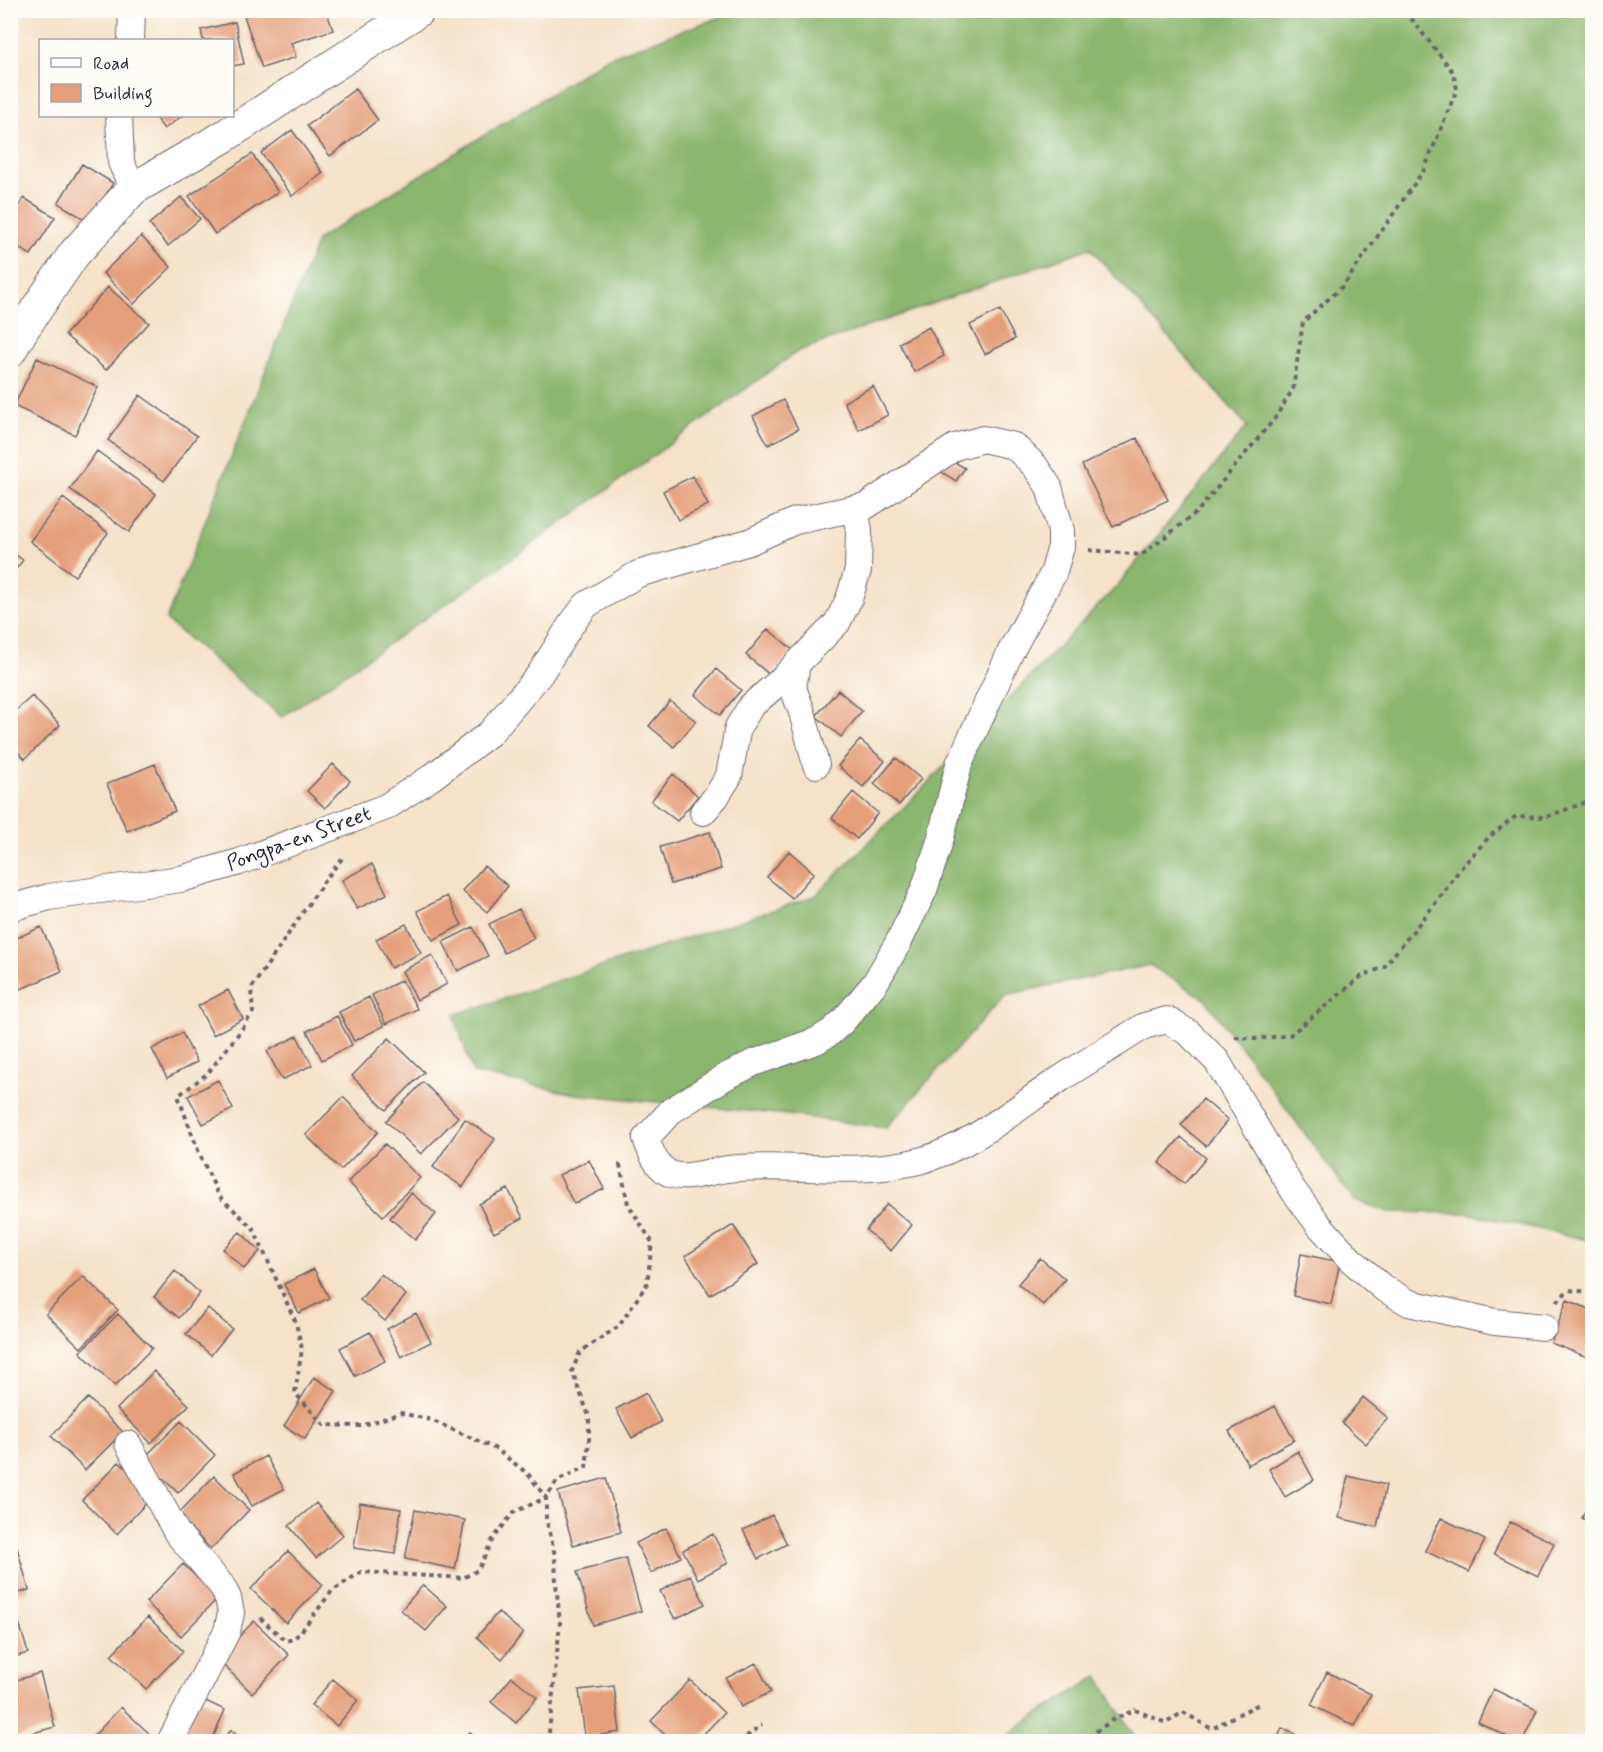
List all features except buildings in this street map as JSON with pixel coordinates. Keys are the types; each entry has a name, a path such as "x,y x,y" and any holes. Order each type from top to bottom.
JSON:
{"street":[{"path":"131,39 132,10"},
{"path":"10,351 74,254 133,189 223,137 419,10"},
{"path":"119,117 121,162 133,189"},
{"name":"Pongpa-en Street","path":"10,908 50,897 181,879 238,862 386,807 432,777 490,733 540,674 586,605 638,574 749,542 795,520 855,510 877,501 917,471 955,447 983,439 1014,446 1035,466 1049,487 1061,531"},
{"path":"703,812 729,776 738,727 746,713 837,623 849,599 858,570 859,530 855,510"},
{"path":"1061,531 1061,547 1053,574 1011,651 959,764 940,841 924,890 898,943 874,983 831,1032 816,1041 753,1063 724,1077 671,1111 646,1138 649,1148 661,1167 681,1177 689,1178 736,1168 812,1169 885,1166 917,1161 947,1152 1012,1113 1144,1026 1167,1020 1189,1033 1217,1061 1293,1190 1319,1225 1350,1259 1382,1287 1409,1303 1495,1322 1544,1327"},
{"path":"797,663 793,688 816,765"},
{"path":"128,1444 177,1533 222,1586 231,1612 227,1631 170,1742"}],"path":[{"path":"1061,531 1090,551 1142,555 1197,512 1275,418 1293,389 1303,322 1343,286 1424,170 1457,89 1453,72 1410,16 1409,10"},
{"path":"1189,1033 1256,1039 1290,1035 1362,976 1384,967 1461,868 1489,837 1516,816 1546,817 1593,800"},
{"path":"346,823 355,842 325,880 251,989 253,1012 248,1021 208,1073 178,1096 199,1152 219,1196 253,1228 296,1323 302,1349 295,1393 302,1401 324,1425 361,1426 401,1413 431,1420 496,1449 528,1474 546,1498"},
{"path":"548,1742 561,1623 555,1555 546,1518 546,1498 557,1481 586,1467 589,1416 573,1371 580,1352 620,1326 647,1284 652,1242 628,1204 620,1165 646,1138"},
{"path":"1544,1327 1556,1303 1568,1290 1593,1292"},
{"path":"231,1612 244,1610 253,1613 286,1641 289,1641 299,1634 332,1591 361,1572 463,1578 478,1570 493,1539 514,1512 546,1498"},
{"path":"1081,1742 1114,1719 1135,1710 1166,1723 1183,1712 1212,1729 1259,1704"},
{"path":"738,1742 762,1725"}],"green space":[{"path":"737,11 1592,11 1592,1241 1467,1213 1389,1212 1354,1200 1205,999 1150,965 1005,995 886,1128 788,1115 575,1094 473,1073 454,1015 815,896 924,787 1118,585 1247,426 1090,248 798,351 517,555 282,717 166,620 318,239 609,57"},
{"path":"1098,1676 1137,1741 1002,1741 1019,1726"}]}
